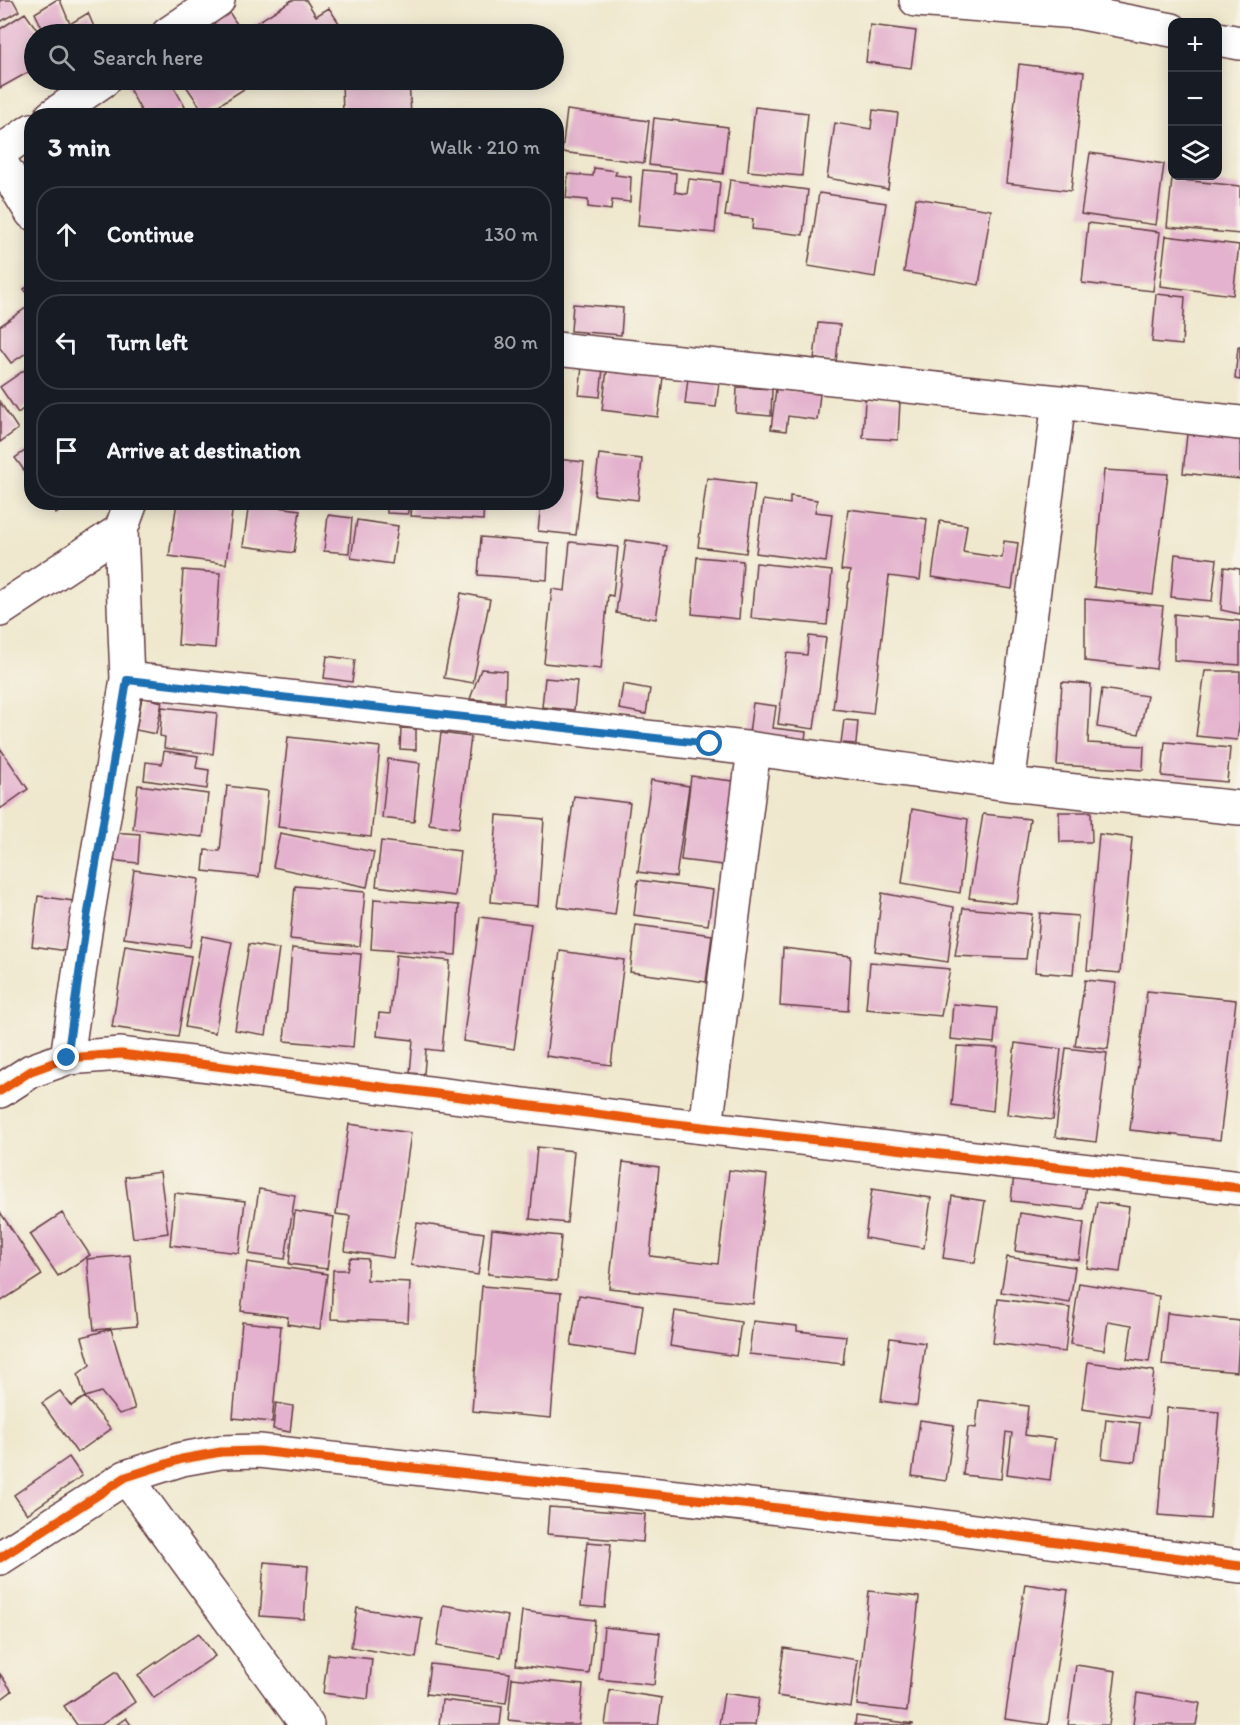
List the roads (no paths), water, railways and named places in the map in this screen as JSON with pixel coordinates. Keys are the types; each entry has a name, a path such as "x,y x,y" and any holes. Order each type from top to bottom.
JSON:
{"street":[{"path":"183,24 218,0"},
{"path":"916,0 1077,6 1168,29"},
{"path":"1222,40 1240,43"},
{"path":"64,108 90,90"},
{"path":"0,152 24,136"},
{"path":"0,161 24,200"},
{"path":"564,350 1240,423"},
{"path":"1008,784 1059,402"},
{"path":"0,610 126,516"},
{"path":"67,1058 88,906 127,680 126,516"},
{"path":"127,680 754,749 1008,784 1240,808"},
{"path":"706,1127 754,749"},
{"path":"0,1091 31,1071 67,1058 121,1054 706,1127 1240,1188"},
{"path":"0,1558 126,1477 182,1459 221,1452 259,1450 904,1522 1240,1566"},
{"path":"126,1477 307,1725"}]}
